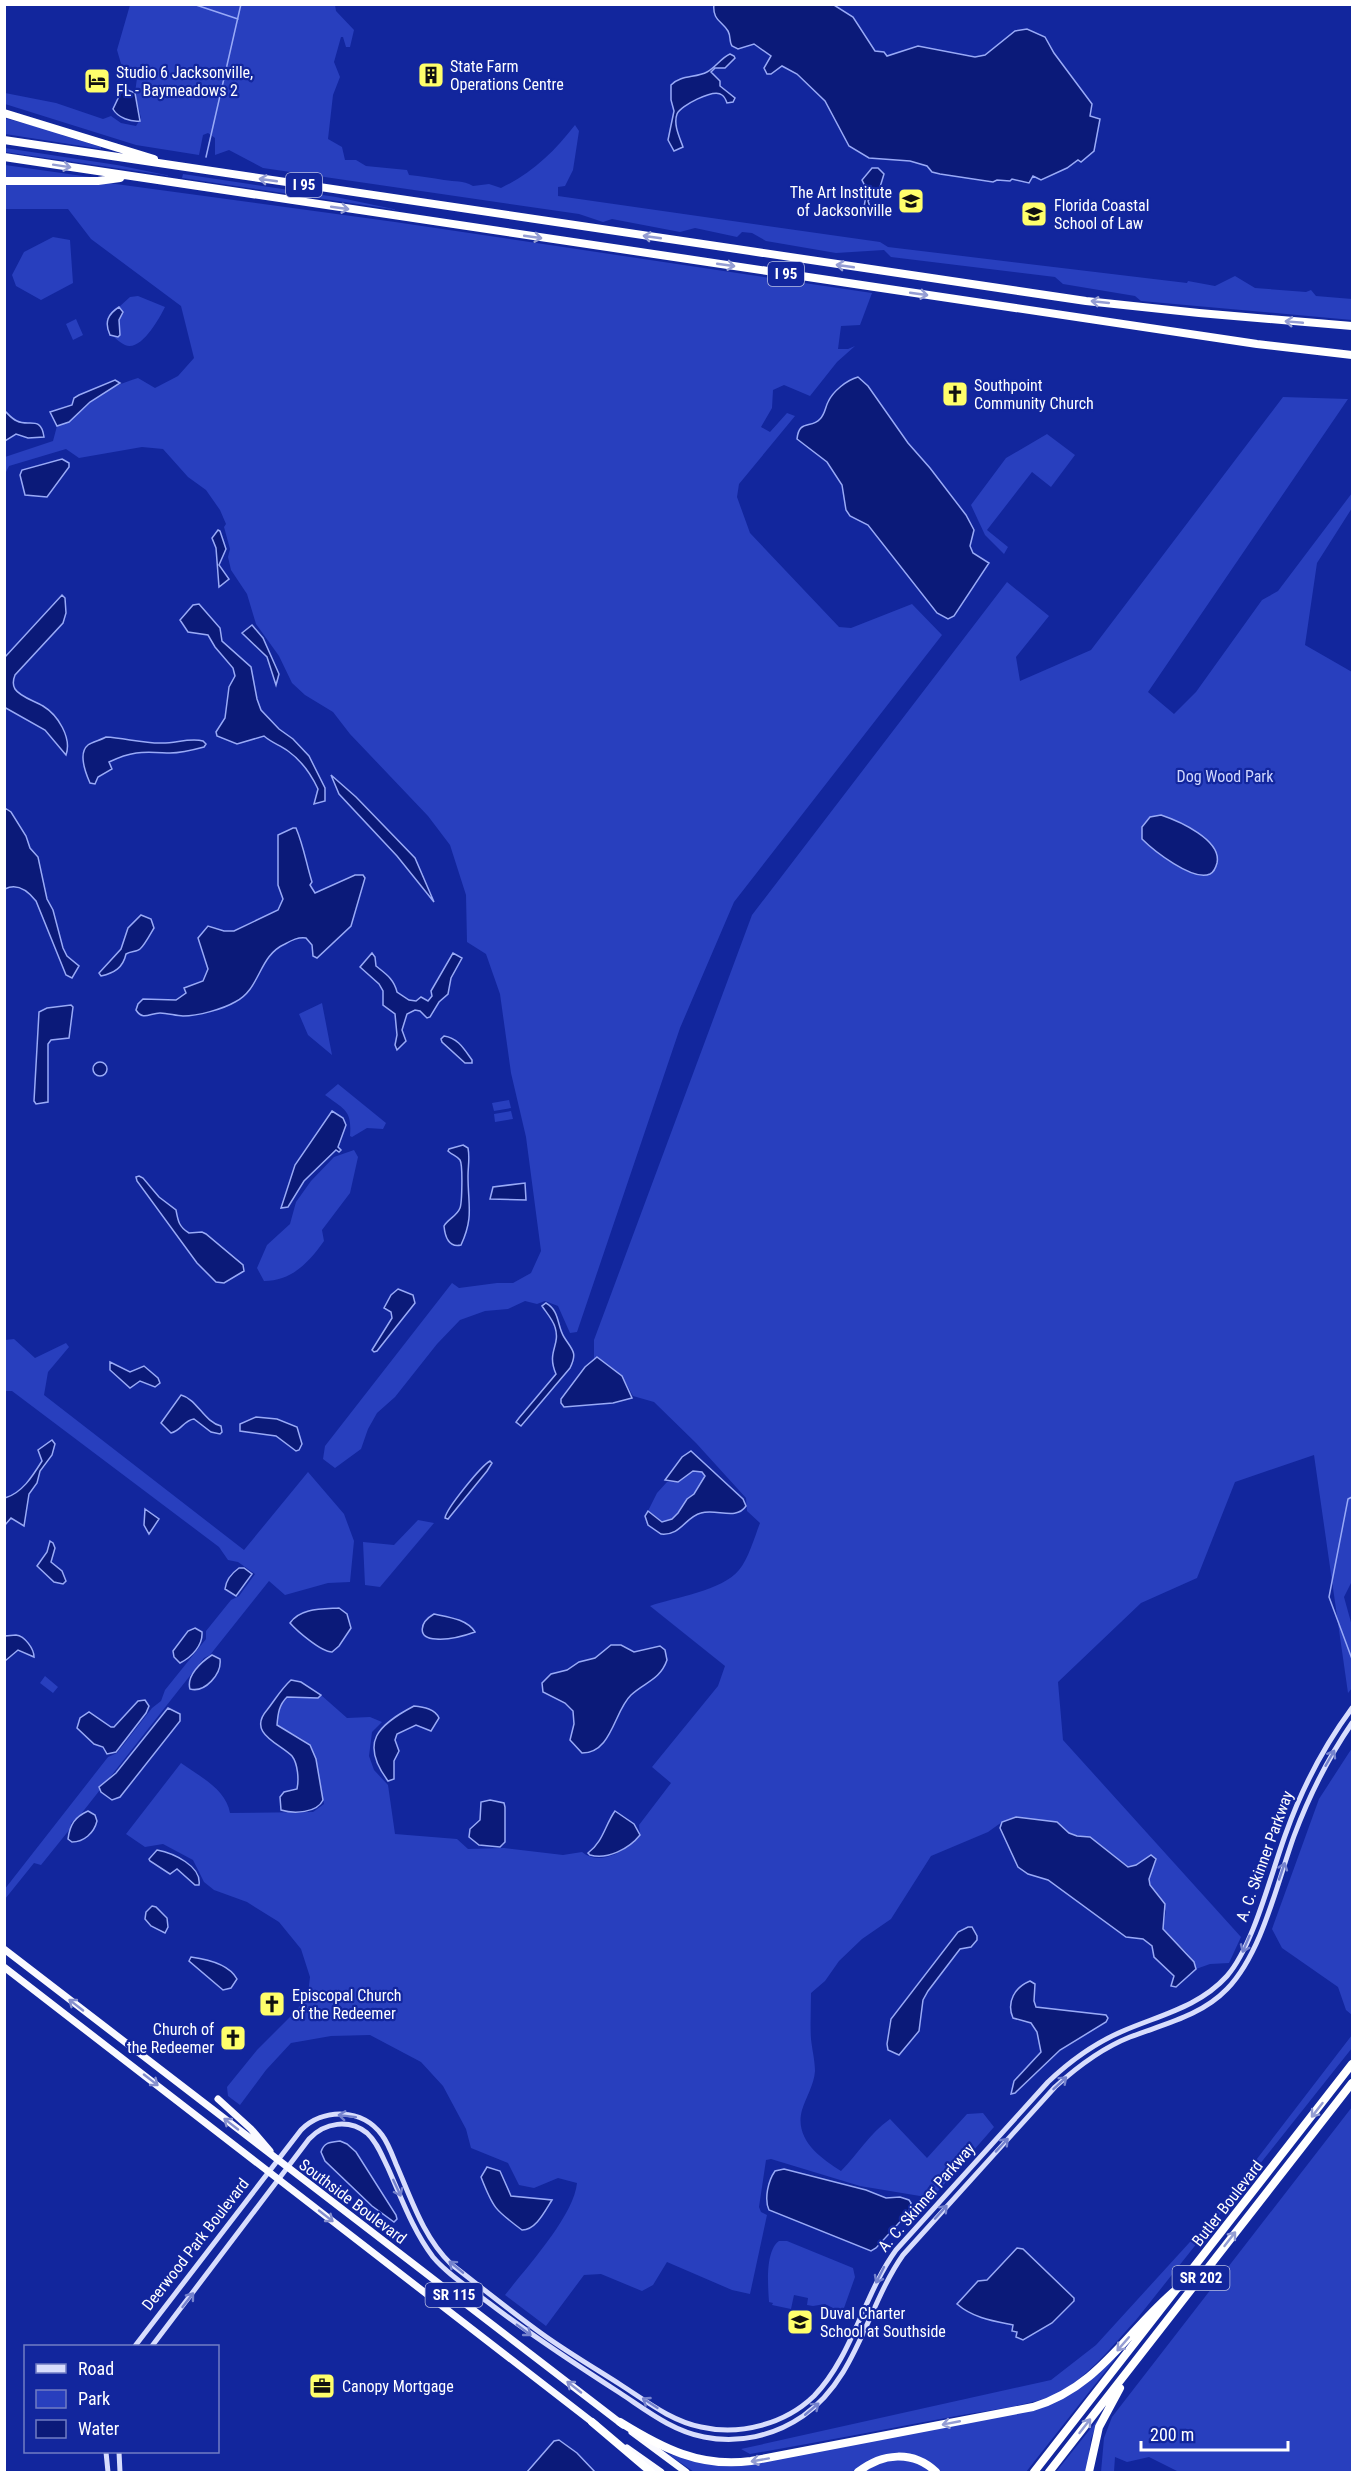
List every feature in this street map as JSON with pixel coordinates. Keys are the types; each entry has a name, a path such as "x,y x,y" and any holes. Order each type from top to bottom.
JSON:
{"highway":[{"path":"4,113 179,166"},
{"name":"I 95","path":"4,140 1086,301 1353,326"},
{"name":"I 95","path":"4,157 1257,344 1353,355"},
{"path":"4,181 98,181 131,177"},
{"name":"Southside Boulevard","path":"4,1949 686,2472"},
{"name":"Southside Boulevard","path":"4,1968 592,2422 662,2472"},
{"name":"Butler Boulevard","path":"1034,2472 1353,2064"},
{"name":"Butler Boulevard","path":"1049,2472 1353,2083"},
{"path":"218,2099 251,2129 277,2160"},
{"path":"620,2422 658,2446 675,2453 703,2461 730,2463 751,2462 1033,2407 1060,2397 1091,2377 1156,2306 1178,2288"},
{"path":"1089,2472 1092,2449 1102,2419 1148,2346"},
{"path":"592,2422 651,2472"},
{"path":"858,2472 880,2460 896,2456 921,2462 936,2472"}],"main road":[{"name":"A. C. Skinner Parkway","path":"277,2160 301,2130 318,2118 346,2114 368,2122 379,2131 386,2142 429,2236 451,2264 552,2341 661,2411 701,2428 725,2430 752,2428 785,2416 807,2402 833,2370 881,2272 896,2250 1048,2082 1068,2064 1098,2043 1194,2002 1210,1992 1229,1974 1247,1943 1299,1798 1324,1750 1353,1708"},
{"name":"A. C. Skinner Parkway","path":"288,2168 309,2139 322,2128 343,2124 363,2130 374,2141 422,2240 438,2262 545,2345 660,2420 699,2436 728,2440 763,2435 788,2425 811,2410 830,2391 840,2376 888,2279 903,2256 1055,2087 1082,2064 1106,2049 1189,2015 1205,2006 1226,1990 1244,1969 1308,1801 1324,1768 1353,1723"},
{"name":"Deerwood Park Boulevard","path":"136,2345 277,2160"},
{"name":"Deerwood Park Boulevard","path":"153,2345 288,2168"},
{"path":"699,2436 701,2428"},
{"path":"106,2453 108,2472"},
{"path":"119,2453 120,2472"}],"green space":[{"path":"130,5 335,5 336,11 354,30 350,47 346,47 341,37 334,62 340,77 333,95 328,139 342,147 345,160 356,160 366,166 407,170 409,175 462,182 473,186 489,184 501,188 523,176 542,161 575,125 579,131 573,170 565,186 558,187 558,196 880,242 888,247 1187,283 1188,281 1215,286 1235,276 1255,288 1306,292 1311,290 1316,296 1352,299 1352,320 1141,301 1135,296 1063,284 1055,277 891,257 884,250 836,253 766,241 752,233 742,232 737,237 695,228 680,232 612,219 603,222 579,214 263,168 229,150 215,155 215,138 208,133 203,135 199,155 136,145 5,104 5,93 56,103 103,119 111,116 121,123 136,126 141,118 135,93 137,78 124,74 117,50"},
{"path":"4,118 61,133 101,147 101,149 5,134"},
{"path":"5,148 117,165 171,176 5,152"},
{"path":"5,165 104,179 5,179"},
{"path":"183,174 336,197 398,210 182,178"},
{"path":"101,182 395,222 872,293 860,325 841,326 838,349 855,346 837,362 810,396 784,385 773,390 772,408 761,427 770,432 787,413 795,416 739,484 737,497 750,533 839,627 851,628 912,604 942,635 734,902 680,1028 577,1332 570,1333 558,1306 545,1301 537,1304 525,1301 508,1309 485,1311 460,1320 437,1344 395,1397 377,1413 361,1449 335,1468 323,1459 325,1446 452,1283 459,1288 513,1283 531,1273 541,1251 526,1137 511,1073 500,994 486,954 467,942 466,895 450,845 428,816 350,734 333,712 305,695 292,683 279,656 256,624 247,594 231,570 228,557 230,549 224,527 226,524 220,510 206,490 188,477 163,449 142,447 79,458 66,449 9,466 5,474 5,457 53,441 57,426 67,421 102,393 138,378 155,388 178,376 194,358 181,306 91,239 68,209 5,209 5,185"},
{"path":"53,237 70,240 73,283 41,300 16,286 12,275 24,252"},
{"path":"138,296 165,307 143,339 131,346 125,345 113,336 117,337 119,320 123,312 119,307 130,297"},
{"path":"76,319 83,335 73,340 66,324"},
{"name":"Dog Wood Park","path":"1283,397 1348,399 1148,692 1174,714 1196,692 1262,600 1278,591 1352,493 1352,508 1317,563 1305,645 1352,672 1352,1581 1344,1597 1352,1626 1352,1688 1348,1693 1314,1455 1235,1482 1197,1578 1141,1603 1058,1682 1063,1740 1241,1937 1229,1963 1210,1964 1196,1969 1191,1957 1163,1929 1166,1911 1150,1885 1149,1879 1156,1859 1128,1867 1090,1837 1069,1833 1057,1822 1002,1822 988,1832 931,1856 891,1919 862,1939 839,1961 825,1981 811,1993 811,2039 815,2071 812,2086 802,2110 802,2130 805,2139 817,2154 841,2171 876,2131 890,2119 927,2158 967,2114 983,2113 994,2127 932,2198 860,2186 771,2159 766,2160 759,2207 761,2212 767,2215 750,2294 732,2290 667,2262 653,2285 642,2291 601,2274 584,2275 546,2326 505,2295 558,2226 574,2196 577,2183 558,2178 534,2188 519,2185 508,2163 471,2148 466,2129 443,2086 421,2062 370,2035 331,2036 291,2043 266,2070 240,2105 228,2096 227,2087 257,2050 297,2010 308,1994 310,1977 301,1949 279,1922 247,1902 214,1890 204,1882 193,1860 163,1844 145,1847 126,1834 181,1763 217,1790 227,1804 230,1813 313,1812 324,1804 312,1749 302,1739 277,1725 280,1710 288,1697 318,1698 321,1695 347,1718 370,1717 382,1722 372,1732 369,1756 374,1770 388,1785 395,1834 457,1839 468,1849 504,1848 563,1855 582,1852 597,1858 620,1852 640,1836 639,1825 671,1783 652,1767 718,1686 725,1666 650,1606 710,1588 731,1577 745,1560 760,1523 747,1511 746,1498 696,1443 654,1402 633,1396 622,1376 597,1358 594,1359 594,1340 752,915 1007,582 1049,616 1016,657 1020,681 1091,650"},
{"path":"1047,434 1075,455 1051,487 1032,472 987,530 1008,547 1004,554 985,535 971,505 1006,458"},
{"path":"322,1003 332,1055 308,1035 299,1014"},
{"path":"338,1084 386,1123 383,1129 367,1128 350,1136 350,1121 346,1111 325,1095"},
{"path":"509,1100 511,1108 494,1111 492,1103"},
{"path":"511,1111 513,1119 495,1122 494,1114"},
{"path":"354,1150 358,1157 350,1193 322,1230 324,1241 299,1269 283,1278 264,1281 257,1268 267,1245 290,1224 296,1202 311,1181 334,1157"},
{"path":"14,1339 35,1358 66,1343 69,1347 48,1372 44,1395 244,1550 308,1472 344,1514 354,1541 350,1582 328,1583 285,1595 269,1581 210,1655 204,1658 81,1814 71,1823 70,1829 41,1865 34,1863 5,1899 4,1890 108,1757 117,1753 152,1708 161,1701 165,1690 206,1639 206,1631 231,1600 239,1596 255,1574 238,1562 228,1560 219,1547 12,1391 5,1391 5,1340"},
{"path":"693,1471 702,1472 705,1476 694,1494 687,1499 672,1519 663,1522 648,1511 657,1493 667,1482 678,1481"},
{"path":"418,1520 434,1523 380,1587 365,1585 363,1542 394,1545"},
{"path":"45,1676 58,1687 53,1693 40,1683"},
{"path":"1352,1748 1352,2015 1346,2010 1338,1987 1282,1948 1272,1929 1319,1799"},
{"path":"1352,2035 1352,2048 1136,2320 1101,2359 1071,2385 1050,2397 1012,2406 750,2454 741,2449 1051,2380 1096,2345 1210,2220"},
{"path":"1352,2107 1352,2472 1179,2472 1149,2457 1127,2462 1115,2457 1114,2472 1101,2472 1104,2438 1112,2417"},
{"path":"779,2241 787,2241 853,2268 855,2277 844,2308 839,2311 825,2304 807,2305 808,2298 794,2295 791,2309 772,2305 773,2303 769,2302 769,2260 771,2252"},
{"path":"1114,2358 1026,2472 939,2472 899,2454 855,2472 694,2472 668,2454 713,2464 962,2423 1069,2394 1097,2375"},
{"path":"1099,2418 1091,2439 1087,2472 1056,2472"},
{"path":"891,2459 914,2461 933,2472 861,2472"}],"water":[{"path":"714,4 834,5 853,17 875,51 884,52 887,56 918,46 975,57 985,55 1015,31 1027,29 1045,37 1054,53 1092,104 1090,116 1100,119 1094,151 1081,162 1078,160 1067,168 1041,180 1033,176 1029,183 1012,179 993,182 940,174 932,172 927,166 910,161 869,158 849,146 825,101 797,74 782,66 771,74 767,74 764,68 771,56 754,44 738,49 732,46 728,31 714,14"},
{"path":"730,54 735,58 725,68 715,68 711,72 720,81 720,86 735,98 733,102 727,103 725,98 718,93 712,94 698,99 679,111 676,123 683,147 674,151 668,140 674,111 671,85 679,80 707,72"},
{"path":"123,88 135,93 140,121 125,119 113,109"},
{"path":"872,168 878,168 884,174 877,197 871,197 868,201 870,207 867,209 864,207 867,190 862,180"},
{"path":"119,307 123,312 119,320 120,335 118,337 110,335 107,322 112,312"},
{"path":"858,377 868,386 908,443 966,515 974,530 970,546 973,553 989,563 954,616 948,619 937,613 868,525 850,516 846,510 842,485 827,462 797,439 800,429 817,422 822,417 830,398 837,390"},
{"path":"115,380 120,383 90,402 69,422 57,426 50,412 72,405 74,398 79,395"},
{"path":"5,411 21,423 34,423 40,426 44,437 28,438 16,434 5,441"},
{"path":"62,459 69,463 69,467 47,497 25,495 20,475 22,470"},
{"path":"218,530 226,549 219,565 229,579 219,587 216,548 212,538"},
{"path":"62,595 65,598 66,613 63,623 15,675 13,684 17,692 43,706 54,715 65,734 66,755 45,730 4,707 5,657"},
{"path":"199,604 220,628 222,641 251,667 261,710 309,756 325,788 325,801 314,804 318,789 306,768 288,751 264,736 237,744 217,736 216,732 225,718 229,687 235,676 233,668 208,635 188,632 180,620 193,605"},
{"path":"252,625 263,638 279,674 276,685 267,657 242,633"},
{"path":"106,737 153,743 198,740 206,744 204,747 183,752 125,755 109,762 112,769 98,777 95,784 90,783 83,758 85,749 90,744"},
{"path":"331,775 356,797 415,858 434,902 397,856 339,794"},
{"path":"5,808 11,812 26,836 30,848 38,857 47,899 53,910 63,948 67,956 79,966 72,978 66,975 36,901 22,889 9,887 5,889"},
{"path":"1161,815 1198,833 1213,847 1217,855 1217,863 1210,874 1194,873 1174,864 1142,839 1142,827 1150,817"},
{"path":"296,828 299,835 312,882 310,885 315,893 355,875 363,875 365,878 351,926 317,958 313,956 312,945 306,938 293,940 276,949 269,956 244,996 224,1007 189,1016 160,1013 141,1015 136,1010 143,999 176,1000 186,993 184,988 203,981 208,969 198,938 208,926 224,931 234,931 278,910 283,899 278,885 278,835"},
{"path":"141,915 151,919 154,928 142,947 126,954 123,963 117,969 101,976 99,973 121,949 128,928"},
{"path":"372,953 376,966 392,980 397,992 409,1000 416,1001 421,997 428,1001 432,996 431,991 453,953 462,958 451,978 448,994 439,1002 430,1017 427,1018 420,1011 415,1010 407,1014 402,1030 406,1041 397,1050 395,1014 383,1005 383,991 379,984 360,967"},
{"path":"71,1005 73,1007 69,1038 51,1040 48,1044 48,1102 36,1104 34,1101 39,1012 47,1008"},
{"path":"444,1036 460,1045 472,1063 465,1063 442,1042 441,1039"},
{"path":"97,1062 103,1062 107,1069 103,1076 97,1076 93,1072 93,1066"},
{"path":"332,1111 343,1118 346,1125 338,1147 341,1150 339,1152 336,1150 304,1181 288,1207 281,1208 295,1165"},
{"path":"463,1145 468,1148 469,1152 469,1219 461,1245 453,1245 448,1241 444,1226 460,1208 462,1169 460,1160 448,1151"},
{"path":"139,1176 159,1197 176,1210 178,1221 183,1228 189,1233 206,1234 243,1265 244,1271 224,1283 216,1282 197,1263 137,1181 136,1177"},
{"path":"525,1183 526,1200 490,1199 493,1187"},
{"path":"398,1289 413,1295 415,1303 374,1352 372,1350 392,1318 391,1312 384,1308 391,1295"},
{"path":"546,1303 554,1310 574,1358 570,1368 521,1426 516,1422 556,1374 552,1360 556,1334 553,1322 542,1306"},
{"path":"597,1357 622,1376 632,1398 613,1403 564,1407 561,1399 585,1367"},
{"path":"110,1362 130,1372 144,1366 158,1378 160,1383 155,1387 140,1381 130,1388 110,1370"},
{"path":"181,1395 192,1401 215,1424 221,1426 222,1432 220,1434 211,1432 194,1419 171,1433 161,1423"},
{"path":"256,1417 277,1419 297,1427 302,1444 299,1450 296,1451 276,1436 240,1431 240,1424"},
{"path":"52,1440 55,1444 52,1455 40,1471 37,1483 29,1494 24,1526 11,1518 5,1525 5,1498 22,1488 42,1461 38,1450"},
{"path":"691,1451 743,1499 746,1506 737,1513 701,1513 673,1532 661,1534 648,1525 645,1516 648,1511 662,1522 672,1519 687,1499 694,1494 705,1476 702,1472 693,1471 678,1482 665,1480 682,1457"},
{"path":"490,1461 492,1463 487,1471 448,1519 445,1518 464,1488"},
{"path":"145,1509 159,1519 149,1534 144,1525"},
{"path":"50,1541 55,1548 51,1562 62,1571 66,1581 63,1584 54,1582 37,1566 47,1552"},
{"path":"239,1568 244,1568 252,1574 236,1596 225,1589 230,1577"},
{"path":"339,1608 347,1614 351,1628 332,1652 315,1645 290,1623 299,1614 305,1612"},
{"path":"434,1614 462,1621 475,1632 441,1639 425,1636 423,1625"},
{"path":"195,1628 202,1632 199,1646 180,1663 174,1657 173,1651 188,1631"},
{"path":"16,1635 28,1643 34,1657 18,1650 5,1661 5,1636"},
{"path":"611,1645 621,1645 634,1652 660,1646 665,1650 667,1660 656,1676 625,1702 600,1746 582,1753 570,1740 574,1724 573,1711 565,1703 543,1692 542,1683 551,1674 595,1658"},
{"path":"212,1655 220,1659 215,1676 207,1685 190,1689 192,1674"},
{"path":"291,1680 301,1682 321,1695 318,1698 287,1697 278,1713 277,1725 310,1745 316,1759 323,1800 316,1808 298,1812 281,1810 280,1797 284,1792 297,1789 296,1763 292,1756 267,1737 261,1725 267,1710"},
{"path":"145,1700 149,1706 146,1713 116,1752 107,1754 103,1747 94,1744 77,1728 80,1718 89,1712 114,1727 138,1701"},
{"path":"414,1706 432,1711 439,1718 431,1731 416,1725 397,1734 395,1740 399,1751 394,1761 394,1779 388,1781 375,1756 374,1745 377,1736 391,1720"},
{"path":"168,1708 180,1714 180,1721 120,1797 112,1800 101,1792 99,1787 116,1773"},
{"path":"490,1800 504,1803 505,1807 505,1842 500,1847 479,1845 469,1837 470,1829 480,1820 481,1802"},
{"path":"88,1811 95,1815 97,1821 94,1829 84,1839 72,1842 68,1839 72,1825 76,1819"},
{"path":"615,1811 634,1824 640,1835 630,1845 610,1855 590,1855 588,1853 600,1839"},
{"path":"1016,1817 1057,1822 1069,1833 1090,1837 1128,1867 1136,1865 1151,1855 1156,1859 1149,1879 1150,1885 1165,1904 1163,1929 1194,1962 1196,1969 1176,1987 1171,1986 1174,1976 1154,1957 1152,1946 1143,1939 1126,1937 1048,1880 1028,1874 1018,1867 1000,1828 1002,1822"},
{"path":"157,1850 178,1857 191,1866 199,1878 199,1885 195,1885 177,1869 170,1874 150,1861 149,1859"},
{"path":"152,1906 167,1918 168,1927 165,1933 151,1926 145,1919 146,1912"},
{"path":"972,1927 977,1940 971,1947 960,1949 928,1991 923,2000 919,2031 899,2055 888,2050 891,2019 958,1932"},
{"path":"191,1957 223,1966 237,1979 231,1988 223,1990 189,1961"},
{"path":"1030,1981 1035,1984 1036,2007 1106,2015 1108,2018 1106,2022 1060,2050 1015,2093 1011,2094 1014,2081 1041,2052 1037,2032 1031,2023 1013,2018 1011,2012 1011,2001 1016,1991"},
{"path":"340,2141 356,2152 396,2215 397,2219 394,2222 372,2206 325,2161 321,2152 324,2146"},
{"path":"487,2167 500,2171 511,2196 552,2200 532,2227 522,2230 496,2208 481,2177"},
{"path":"784,2169 866,2190 886,2198 900,2197 909,2200 911,2203 909,2212 871,2251 769,2210 767,2195 770,2180 775,2171"},
{"path":"1017,2248 1023,2249 1074,2298 1074,2301 1052,2323 1023,2340 1016,2337 1017,2332 1012,2331 1013,2325 976,2316 957,2304 978,2281 987,2280"},
{"path":"559,2440 577,2453 595,2472 527,2472 554,2441"}],"waterway":[{"path":"193,4 238,19"},
{"path":"206,157 241,4"},
{"path":"1352,1497 1348,1499 1329,1597 1352,1659"}],"place":[{"name":"State Farm Operations Centre","path":"431,75"},
{"name":"Studio 6 Jacksonville, FL - Baymeadows 2","path":"97,81"},
{"name":"The Art Institute of Jacksonville","path":"911,201"},
{"name":"Florida Coastal School of Law","path":"1034,214"},
{"name":"Southpoint Community Church","path":"955,394"},
{"name":"Episcopal Church of the Redeemer","path":"272,2004"},
{"name":"Church of the Redeemer","path":"233,2038"},
{"name":"Duval Charter School at Southside","path":"800,2322"},
{"name":"Canopy Mortgage","path":"322,2386"}]}
